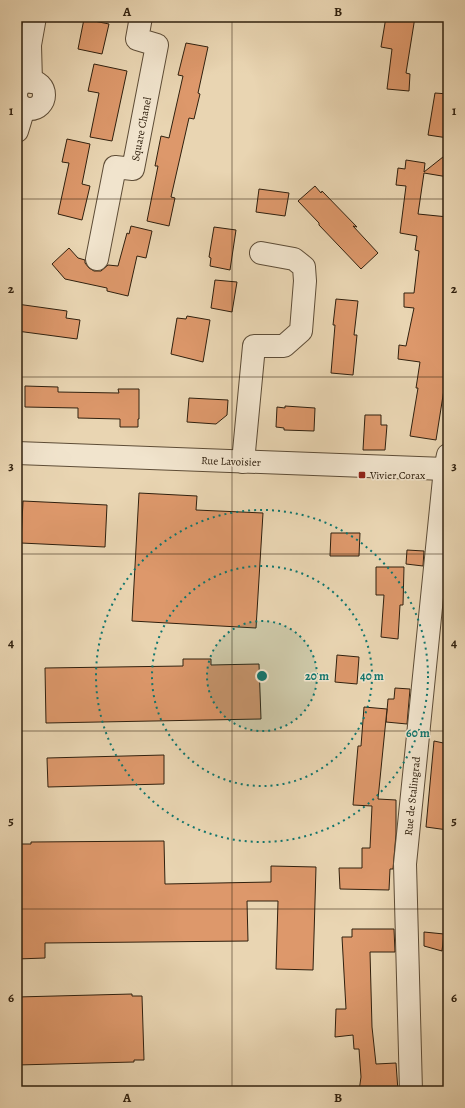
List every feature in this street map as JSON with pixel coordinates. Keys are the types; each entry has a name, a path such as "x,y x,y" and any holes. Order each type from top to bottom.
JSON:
{"street":[{"path":"17,131 24,108 17,100 18,89 26,82 31,82 30,45 35,17"},
{"name":"Square Chanel","path":"97,259 115,167 133,169 158,45 137,39 141,17"},
{"path":"243,462 254,346 284,346 301,330 305,288 304,267 294,259 261,252"},
{"name":"Rue Lavoisier","path":"17,453 243,462 447,462"},
{"name":"Rue de Stalingrad","path":"411,1091 405,864 447,462"}],"building":[{"path":"386,17 415,17 406,73 410,74 409,91 387,89 392,49 381,47"},
{"path":"84,19 109,24 102,54 78,49"},
{"path":"186,43 208,47 194,119 189,118 171,197 175,198 169,226 147,221 158,166 155,166 161,136 169,138 183,76 178,75"},
{"path":"94,64 127,71 112,141 90,137 99,93 88,91"},
{"path":"435,93 448,94 448,138 428,135"},
{"path":"67,139 90,144 82,184 90,186 82,220 58,214 69,163 62,162"},
{"path":"448,153 448,177 424,173 418,214 448,217 448,364 436,440 410,436 418,388 416,388 420,362 398,359 399,345 406,346 414,308 404,307 404,293 414,293 419,251 415,250 417,236 400,233 406,186 396,185 398,168 405,169 406,160 425,163 424,172"},
{"path":"315,186 321,193 322,191 357,227 353,226 378,253 361,269 298,201"},
{"path":"259,189 289,193 285,216 256,212"},
{"path":"131,226 152,231 146,258 137,256 128,296 107,291 107,288 65,279 52,264 69,248 78,258 85,260 85,263 89,268 94,271 101,271 108,265 118,266 127,233 129,234"},
{"path":"214,227 236,230 230,270 210,266 211,258 209,257"},
{"path":"215,280 237,282 232,312 211,308"},
{"path":"336,299 358,301 354,335 357,335 353,375 331,373 335,325 333,325"},
{"path":"17,304 67,311 66,318 80,320 77,339 17,331"},
{"path":"187,316 210,320 203,362 171,354 177,318 186,319"},
{"path":"25,386 58,387 58,392 119,393 118,389 139,389 138,427 120,427 120,419 78,418 78,408 25,407"},
{"path":"189,398 228,400 227,415 216,424 187,422"},
{"path":"285,406 315,408 314,431 284,430 284,428 276,427 277,407 285,408"},
{"path":"365,415 381,415 381,425 387,425 385,450 363,450"},
{"path":"139,493 197,496 196,510 263,513 256,628 132,621"},
{"path":"23,501 107,505 105,547 21,543"},
{"path":"331,533 360,533 359,556 330,556"},
{"path":"407,550 424,551 423,566 406,564"},
{"path":"376,567 404,567 403,605 400,605 398,639 381,637 384,595 376,595"},
{"path":"337,655 359,657 357,684 335,682"},
{"path":"183,659 211,659 211,665 259,664 261,719 46,723 45,668 183,666"},
{"path":"395,688 410,689 407,724 386,722 388,699 394,699"},
{"path":"364,707 387,709 378,799 396,800 396,834 393,869 390,869 389,890 340,889 339,868 362,868 362,848 370,848 372,806 353,805 358,746 361,746"},
{"path":"434,741 448,744 448,830 426,827"},
{"path":"164,755 164,784 48,787 47,758"},
{"path":"164,841 165,884 271,882 271,866 316,867 313,970 276,969 278,901 247,901 248,941 45,943 45,958 17,959 17,844 31,844 31,842"},
{"path":"352,929 394,929 395,952 370,952 372,1027 376,1064 396,1063 398,1091 359,1091 361,1077 359,1049 354,1049 353,1035 335,1037 336,1009 346,1009 342,937 352,937"},
{"path":"424,932 444,934 442,951 424,946"},
{"path":"132,994 132,996 142,996 144,1060 134,1060 134,1062 17,1065 17,997"}],"place":[{"name":"Vivier Corax","path":"362,475"}]}
